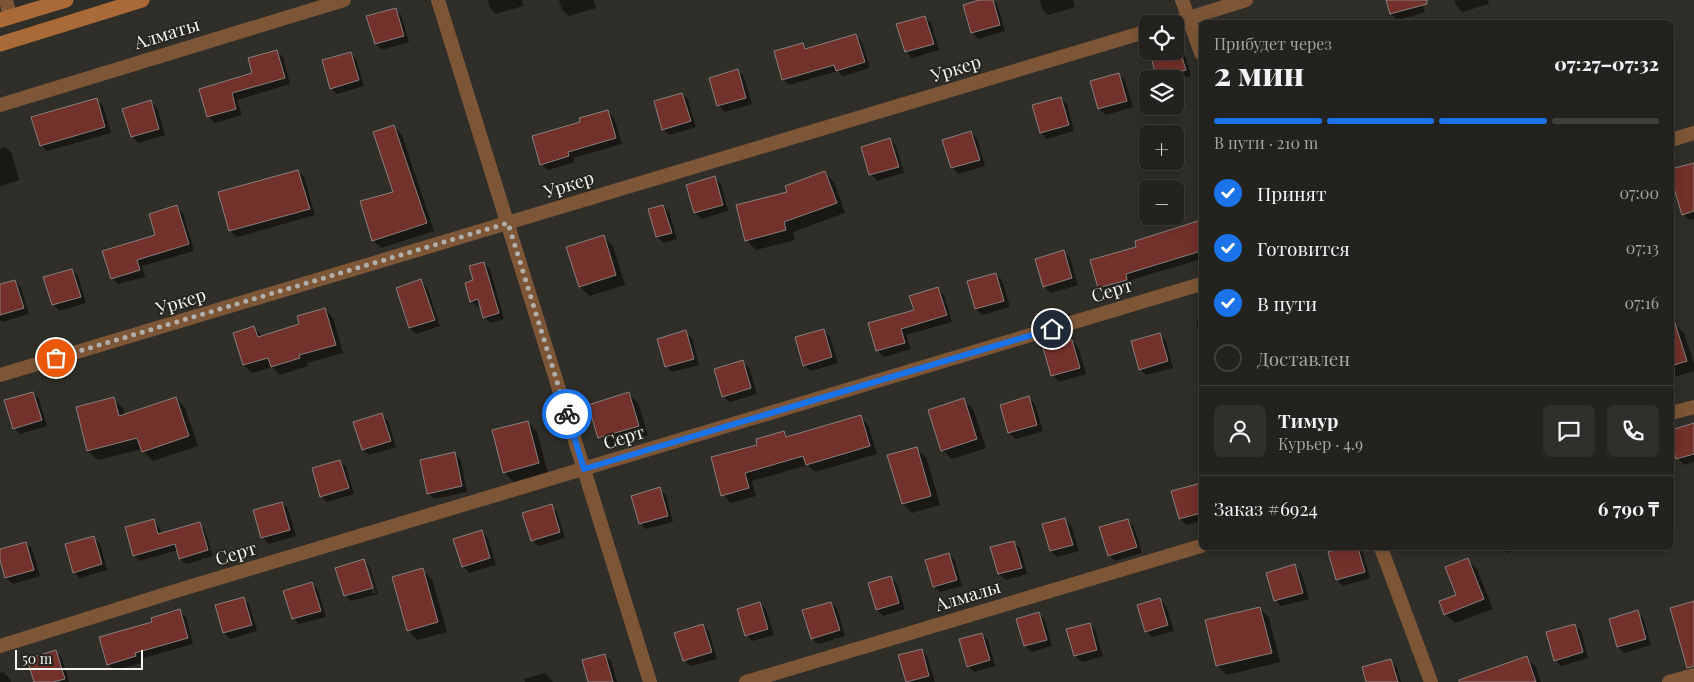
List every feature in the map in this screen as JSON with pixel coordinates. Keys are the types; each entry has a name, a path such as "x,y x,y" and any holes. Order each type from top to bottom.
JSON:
{"main road":[{"path":"5,18 66,0"},
{"path":"0,44 142,0"}],"street":[{"path":"5,18 6,0"},
{"name":"Алматы","path":"0,105 344,0"},
{"path":"438,0 650,682"},
{"path":"1182,0 1199,47"},
{"path":"1184,20 1246,0"},
{"name":"Уркер","path":"0,375 1139,34"},
{"path":"1674,139 1694,133"},
{"name":"Серт","path":"0,646 182,589 1199,285"},
{"path":"1674,412 1694,407"},
{"name":"Алмалы","path":"746,682 1199,547"},
{"path":"1382,550 1431,682"},
{"path":"1669,682 1694,675"}],"building":[{"path":"979,0 993,0 1000,25 971,33 963,5"},
{"path":"1386,0 1427,0 1427,4 1390,14"},
{"path":"396,8 404,36 375,44 366,16"},
{"path":"925,16 934,44 905,52 896,24"},
{"path":"856,34 865,62 836,71 834,65 782,80 774,51 803,43 805,49"},
{"path":"277,50 285,78 232,93 236,109 207,117 199,89 252,73 248,58"},
{"path":"351,52 359,80 330,89 322,60"},
{"path":"1152,60 1183,60 1186,70 1184,71 1155,70"},
{"path":"738,69 746,98 717,106 709,78"},
{"path":"1119,73 1127,101 1098,109 1090,81"},
{"path":"682,93 691,121 662,130 654,101"},
{"path":"1061,97 1069,125 1040,133 1032,105"},
{"path":"97,98 105,127 40,146 31,117"},
{"path":"151,100 159,129 131,137 122,109"},
{"path":"608,110 616,138 568,152 569,156 540,165 532,136 580,122 579,118"},
{"path":"394,125 427,223 372,241 360,201 393,192 373,132"},
{"path":"971,131 980,160 951,168 942,140"},
{"path":"890,138 899,167 869,175 861,147"},
{"path":"1694,163 1694,211 1682,215 1674,188 1674,168"},
{"path":"298,170 310,209 229,231 218,192"},
{"path":"825,171 837,203 784,222 786,230 745,241 736,205 787,192 785,186"},
{"path":"715,176 723,205 694,213 686,185"},
{"path":"177,205 189,244 137,260 140,270 111,279 102,251 155,235 149,214"},
{"path":"663,205 672,233 656,237 648,209"},
{"path":"1199,221 1199,252 1126,274 1127,280 1098,288 1090,260 1136,247 1135,241"},
{"path":"604,235 616,275 579,287 566,247"},
{"path":"1064,250 1072,278 1043,287 1035,259"},
{"path":"484,262 499,313 483,318 478,299 470,302 465,283 473,280 469,266"},
{"path":"72,269 81,297 52,305 43,277"},
{"path":"996,273 1004,301 975,309 967,281"},
{"path":"421,279 435,320 409,328 396,288"},
{"path":"15,280 24,308 0,315 0,284"},
{"path":"938,287 947,315 901,329 905,343 876,351 868,323 914,310 909,296"},
{"path":"325,308 336,345 299,355 300,358 271,367 268,358 243,365 233,333 254,326 258,337 299,324 297,316"},
{"path":"1674,320 1687,361 1674,365"},
{"path":"824,329 832,357 803,366 795,337"},
{"path":"686,330 694,359 665,367 657,339"},
{"path":"1160,333 1168,361 1139,370 1131,341"},
{"path":"1072,340 1080,368 1051,376 1043,348"},
{"path":"743,360 751,388 722,397 714,369"},
{"path":"33,392 42,420 13,429 4,400"},
{"path":"629,392 639,426 598,438 588,405"},
{"path":"1029,396 1037,425 1008,433 1000,405"},
{"path":"114,397 119,416 176,397 189,436 142,452 137,438 87,451 76,407"},
{"path":"964,398 977,439 941,451 928,410"},
{"path":"382,413 391,441 362,450 353,422"},
{"path":"861,415 870,446 806,465 803,456 745,473 749,488 721,496 711,457 757,445 756,439 784,431 786,437"},
{"path":"528,421 539,463 503,473 492,430"},
{"path":"1694,423 1694,454 1676,459 1674,452 1674,429"},
{"path":"917,447 931,496 902,504 887,455"},
{"path":"455,452 462,486 427,494 420,460"},
{"path":"340,460 349,488 320,497 312,468"},
{"path":"1199,484 1199,514 1179,519 1171,491"},
{"path":"660,487 668,516 639,524 631,496"},
{"path":"282,502 290,530 261,538 253,510"},
{"path":"552,504 560,532 531,541 522,513"},
{"path":"1065,518 1073,545 1050,551 1042,524"},
{"path":"154,519 158,534 200,522 208,550 179,559 175,544 133,556 125,527"},
{"path":"1128,519 1137,547 1108,556 1099,527"},
{"path":"482,530 490,558 462,567 453,539"},
{"path":"94,536 102,564 73,573 65,544"},
{"path":"1014,541 1022,568 998,574 990,547"},
{"path":"26,542 34,570 5,578 0,560 0,549"},
{"path":"1336,550 1359,550 1365,572 1336,580 1328,552"},
{"path":"949,553 957,580 933,587 925,560"},
{"path":"1468,558 1484,599 1444,615 1439,601 1456,595 1445,567"},
{"path":"364,559 373,588 344,596 335,568"},
{"path":"1295,564 1303,593 1274,601 1266,573"},
{"path":"423,568 438,622 407,631 392,577"},
{"path":"891,576 899,603 876,610 868,583"},
{"path":"312,582 321,611 292,619 283,591"},
{"path":"244,597 252,625 223,633 215,605"},
{"path":"1160,598 1168,625 1145,632 1137,605"},
{"path":"1694,601 1694,666 1687,668 1670,608"},
{"path":"760,602 768,629 745,636 737,609"},
{"path":"831,602 840,630 811,639 802,610"},
{"path":"1260,607 1272,653 1216,666 1205,620"},
{"path":"180,609 188,638 135,653 136,656 107,665 99,637 152,622 151,618"},
{"path":"1638,610 1646,639 1617,647 1609,619"},
{"path":"1039,612 1047,640 1024,646 1016,619"},
{"path":"1090,623 1097,650 1074,656 1066,629"},
{"path":"703,624 712,652 683,661 674,633"},
{"path":"1575,624 1583,652 1554,661 1546,632"},
{"path":"982,633 990,660 967,667 959,639"},
{"path":"922,649 929,676 906,682 898,655"},
{"path":"56,650 65,679 53,682 34,682 27,659"},
{"path":"605,654 613,682 588,682 582,660"},
{"path":"1527,656 1536,682 1459,682 1459,680"},
{"path":"1391,659 1398,682 1366,682 1362,667"}],"way so far":[{"path":"56,358 508,223 567,414"}],"route":[{"path":"567,414 584,469 1052,329"}]}
